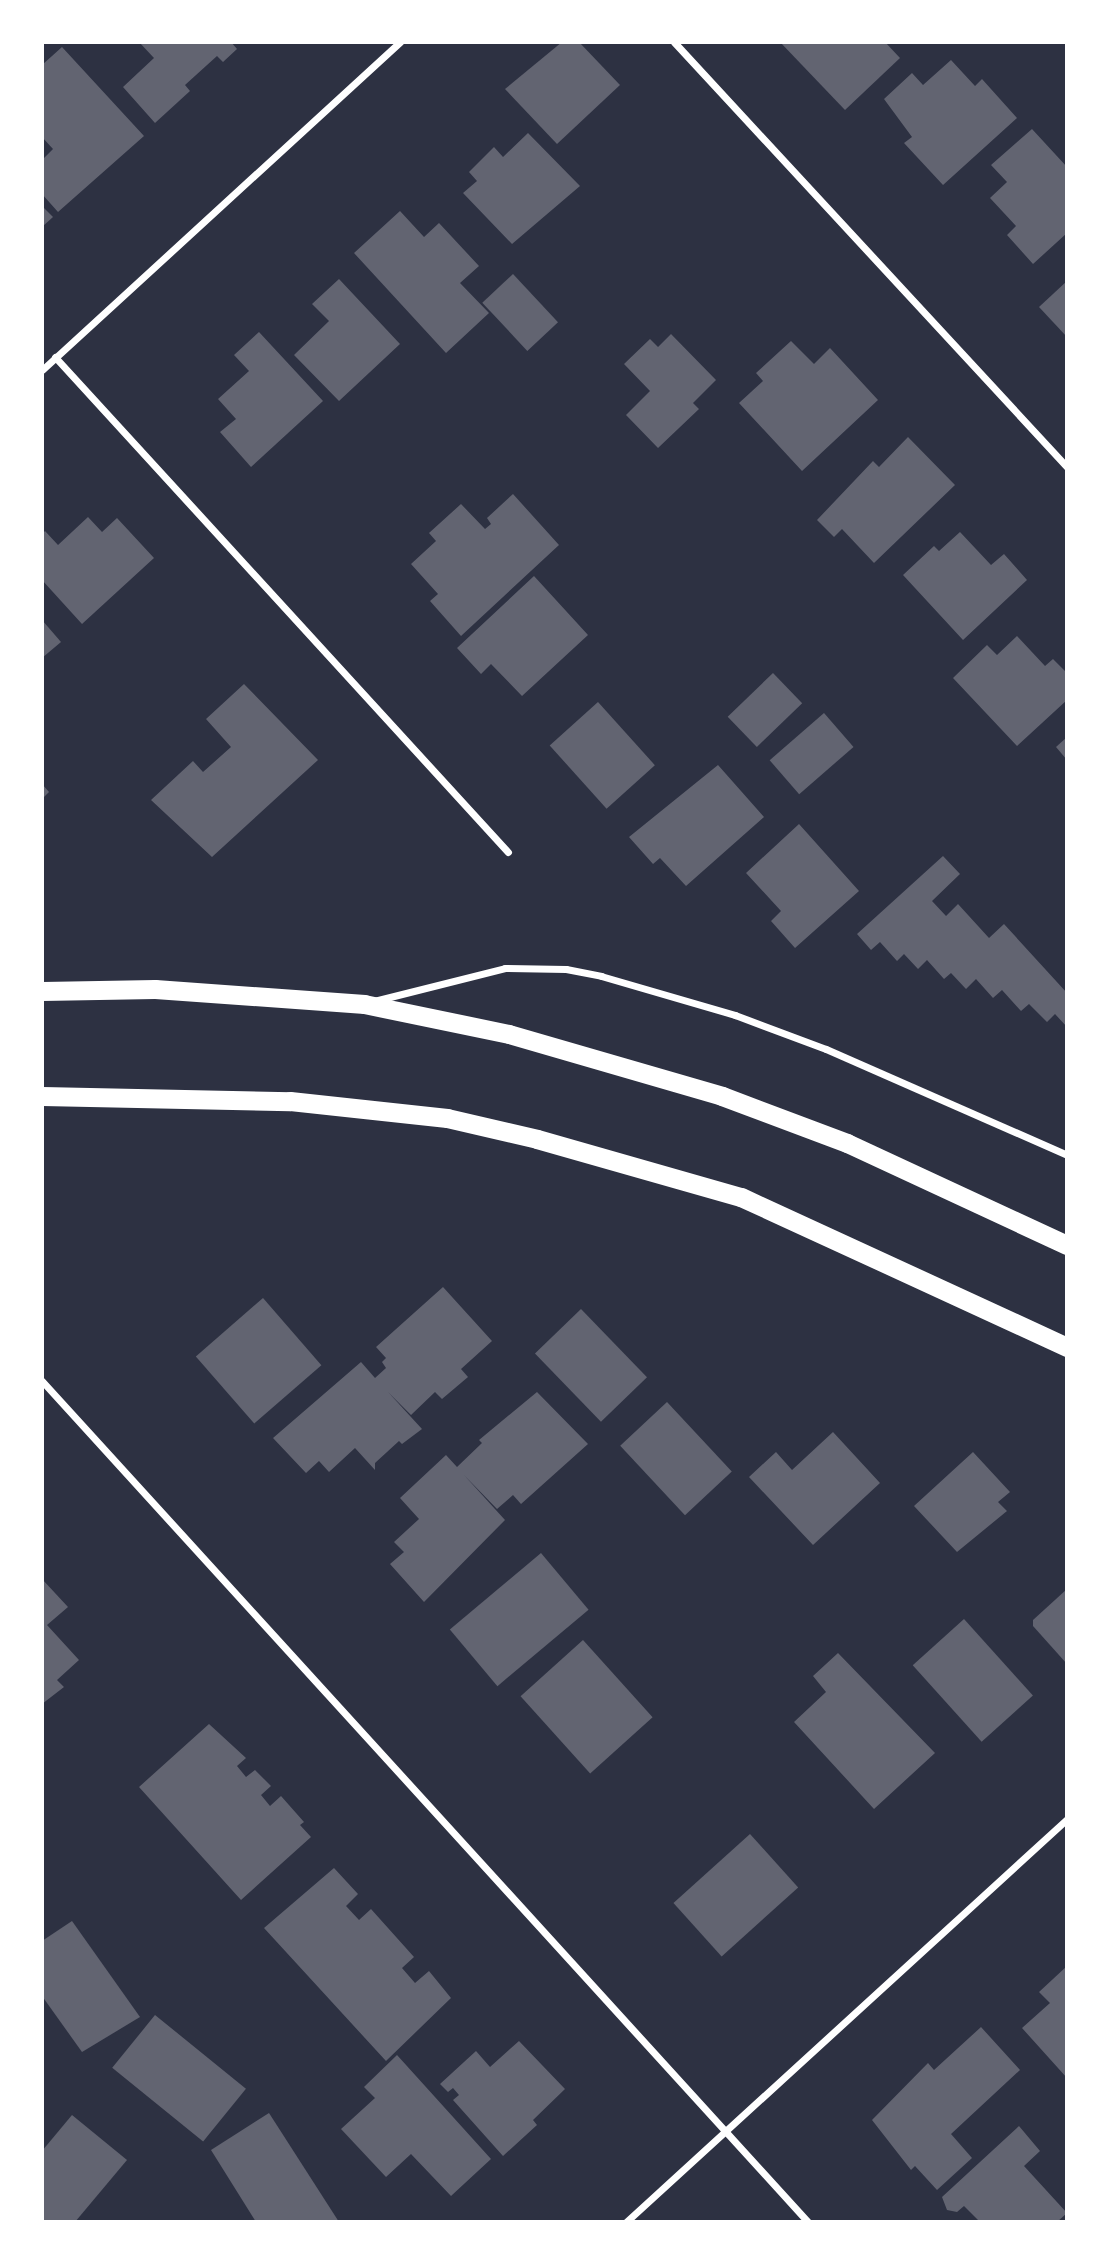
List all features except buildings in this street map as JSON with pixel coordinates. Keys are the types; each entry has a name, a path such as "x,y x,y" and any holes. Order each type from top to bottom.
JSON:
{"highway":[{"path":"42,990 155,989 363,1004 509,1034 722,1096 848,1143 1067,1245"},
{"path":"42,1096 199,1096 339,1105 447,1118 537,1139 741,1197 1067,1347"}],"street":[{"path":"42,370 400,42"},
{"path":"674,42 1067,467"},
{"path":"55,357 508,852"},
{"path":"363,1004 505,968 566,969 601,976 735,1015 827,1049 1067,1155"},
{"path":"42,1381 808,2222"},
{"path":"626,2222 1067,1819"}]}
